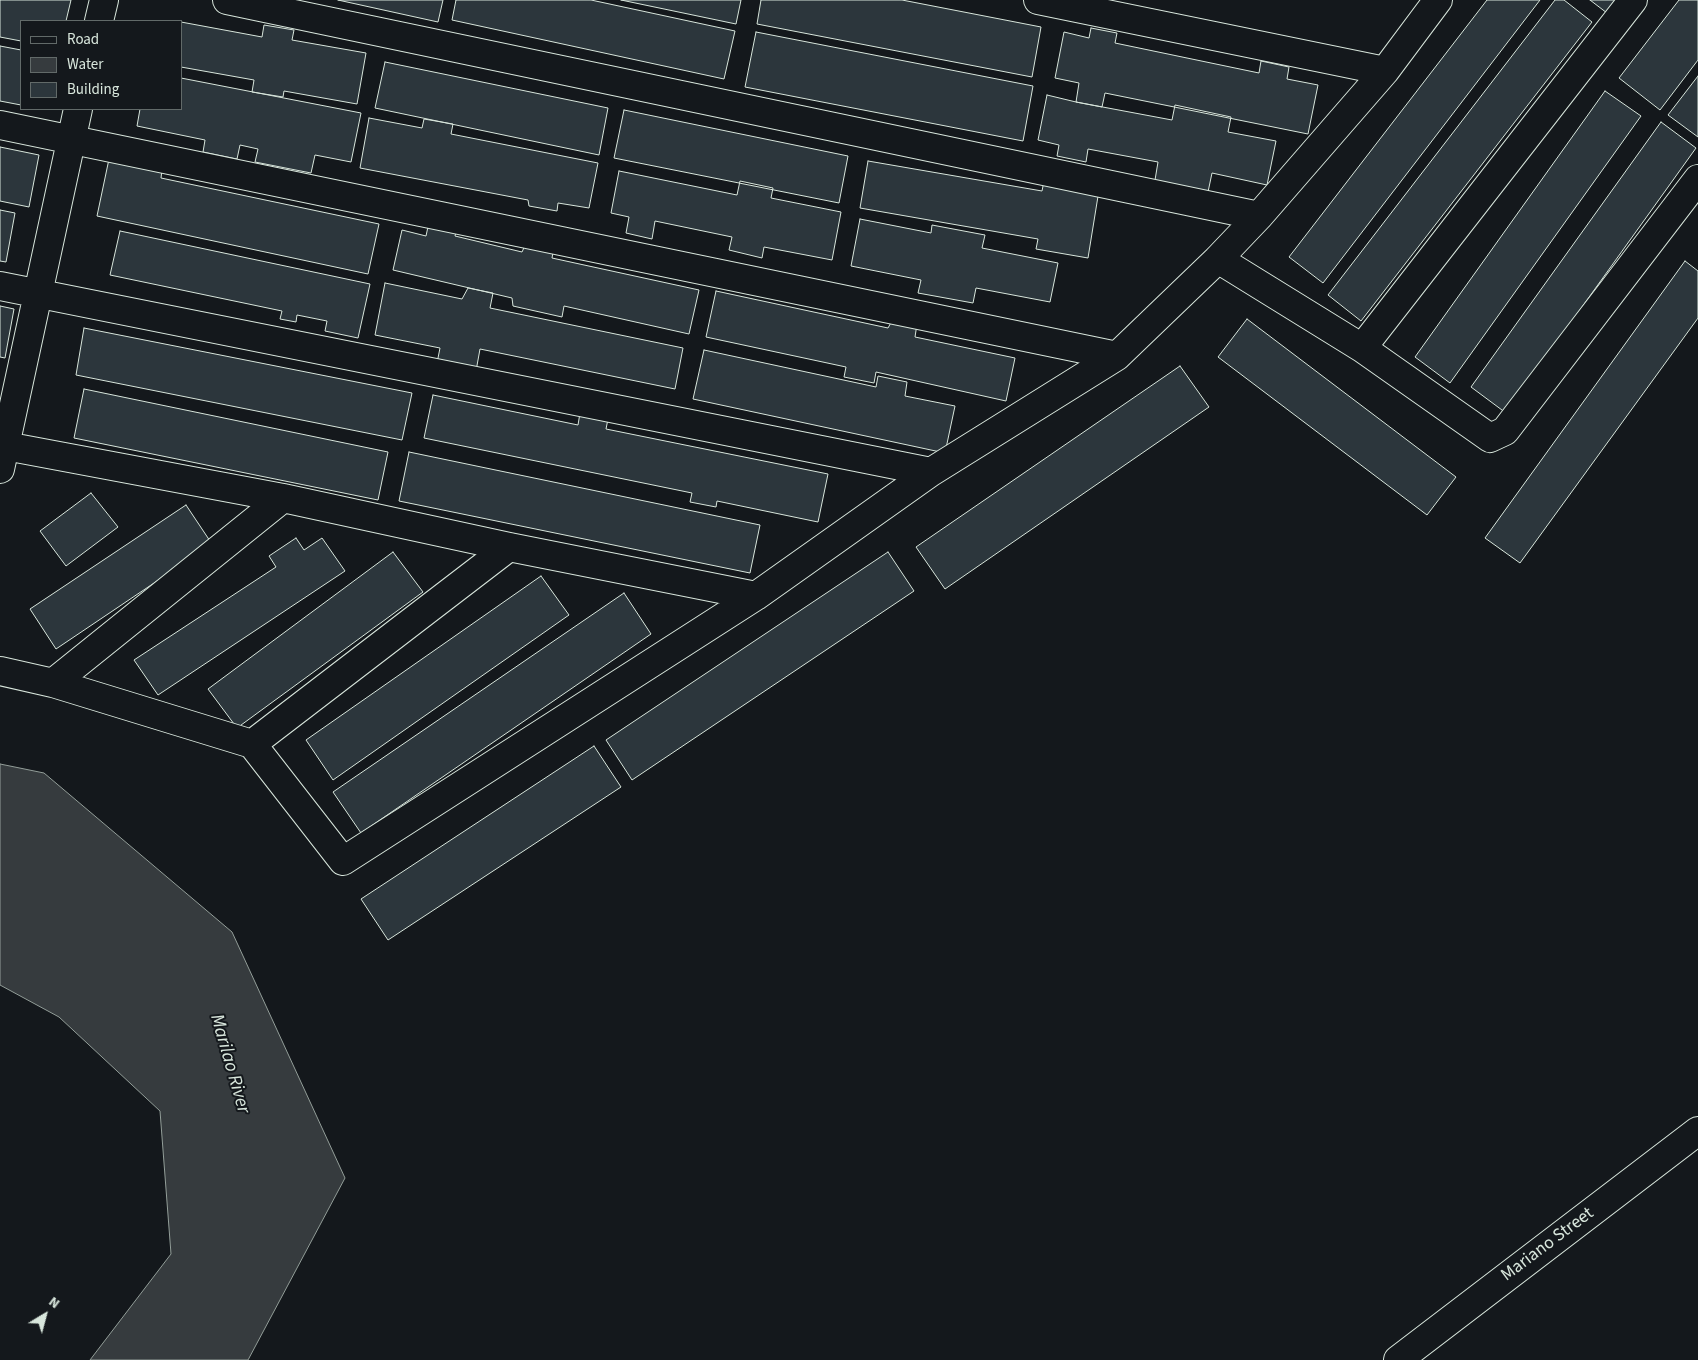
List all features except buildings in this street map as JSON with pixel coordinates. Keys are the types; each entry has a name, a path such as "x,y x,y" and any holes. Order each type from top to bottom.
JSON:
{"street":[{"path":"98,20 104,0"},
{"path":"227,0 1259,216"},
{"path":"1038,0 1385,71"},
{"path":"0,671 53,683 252,744 344,861 756,596 932,472 1117,356 1218,259 1259,216 1385,71 1438,0"},
{"path":"1362,348 1633,0"},
{"path":"78,110 2,453 283,498 509,547 756,596"},
{"path":"0,125 1117,356"},
{"path":"1218,259 1362,348 1490,438 1505,431 1698,179"},
{"path":"0,286 932,472"},
{"path":"53,683 283,498"},
{"path":"252,744 509,547"},
{"name":"Mariano Street","path":"1398,1360 1698,1131"}],"water":[{"name":"Marilao River","path":"0,764 44,773 232,932 345,1178 248,1360 90,1360 171,1254 160,1111 59,1017 0,985"}]}
